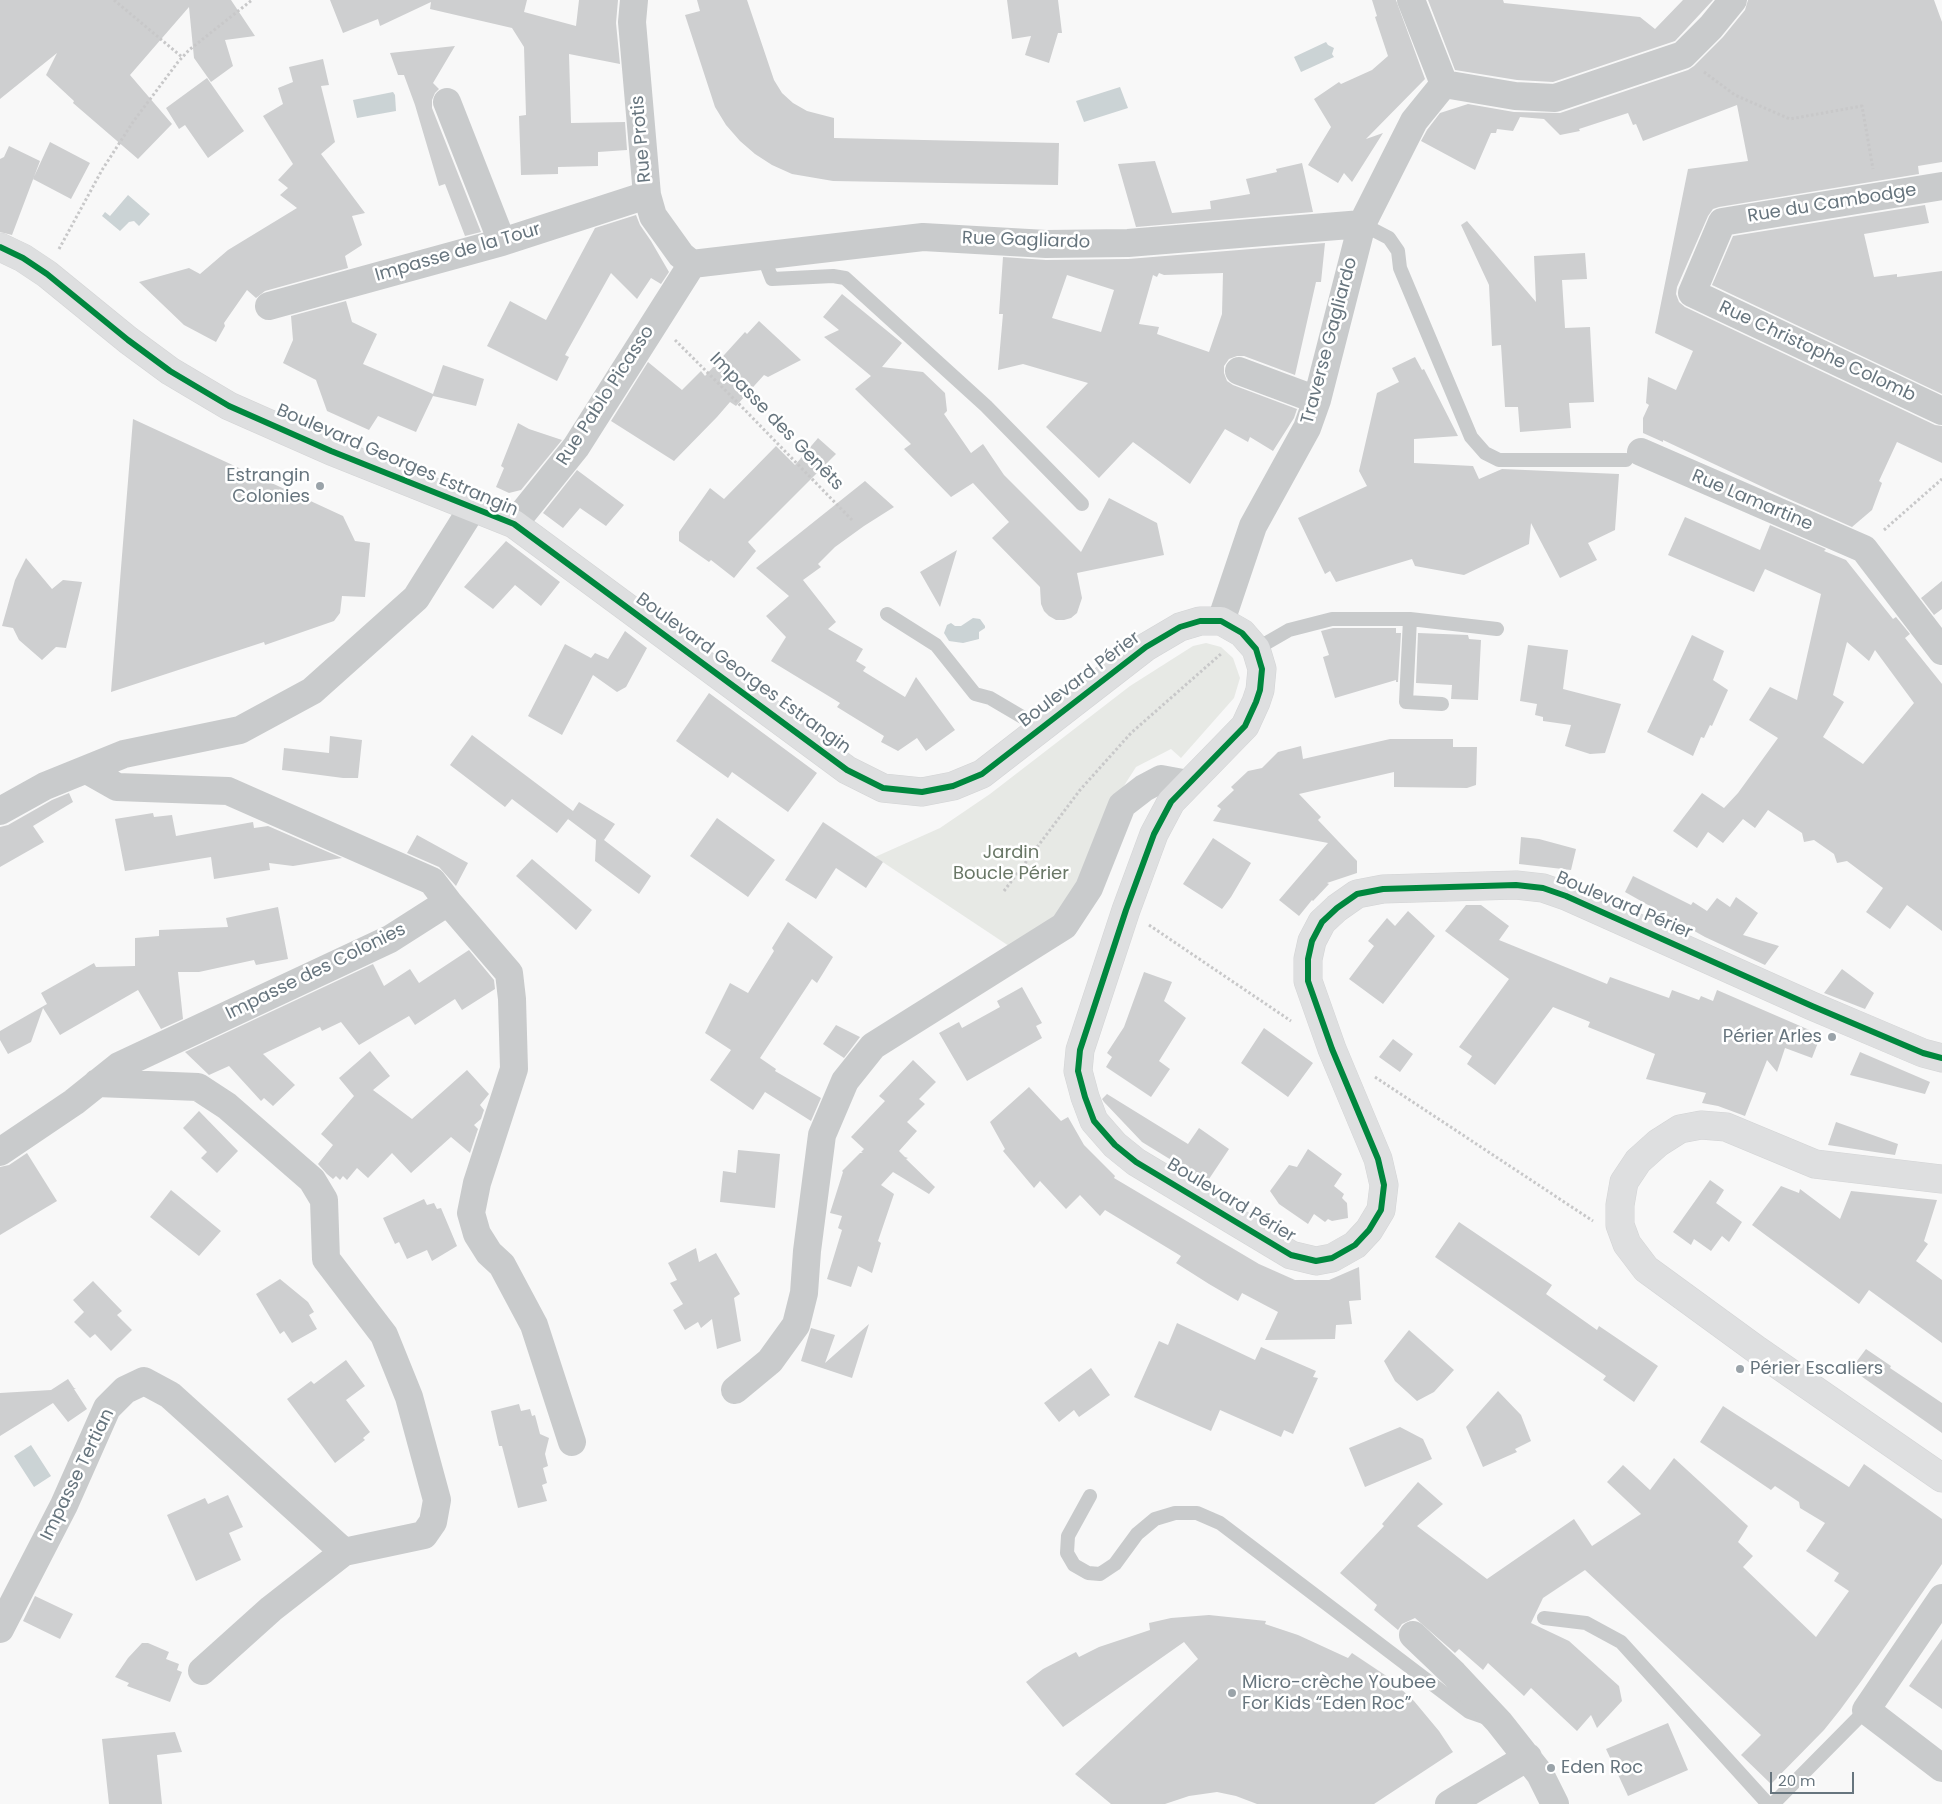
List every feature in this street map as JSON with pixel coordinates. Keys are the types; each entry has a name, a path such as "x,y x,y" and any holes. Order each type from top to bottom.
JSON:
{"street":[{"name":"Rue Protis","path":"634,0 632,22 647,195 653,216 680,255 692,264"},
{"path":"1411,0 1444,84 1515,96 1555,98 1683,54 1711,26 1733,0"},
{"name":"Traverse Gagliardo","path":"1240,634 1253,526 1307,428 1317,400 1362,224 1414,121 1444,84"},
{"path":"447,102 502,242"},
{"name":"Rue du Cambodge","path":"1692,293 1722,222 1942,186"},
{"name":"Impasse de la Tour","path":"269,306 502,242 647,195"},
{"name":"Rue Gagliardo","path":"692,264 923,237 1046,244 1128,244 1362,224"},
{"name":"Boulevard Georges Estrangin","path":"0,247 22,258 46,274 170,371 230,406 331,451 473,506 514,524 847,770"},
{"name":"Rue Pablo Picasso","path":"514,524 576,447 692,264"},
{"name":"Rue Christophe Colomb","path":"1692,293 1942,411"},
{"path":"1239,370 1317,400"},
{"name":"Rue Lamartine","path":"1633,456 1864,549 1942,651"},
{"path":"0,811 45,786 124,754 240,730 312,691 416,598 473,506"},
{"name":"Boulevard Périer","path":"847,770 883,788 922,792 953,786 982,774 1146,647 1180,627 1200,621 1240,634 1262,669 1260,690 1246,726 1170,802 1154,834 1126,910 1080,1050 1078,1070 1084,1097 1094,1121 1115,1145 1136,1162 1290,1256 1316,1261 1332,1258 1355,1245 1370,1230 1381,1210 1384,1185 1378,1159 1332,1049 1308,981 1308,959 1312,941 1322,922 1337,908 1357,894 1393,888 1516,885 1543,888 1566,896 1812,1006 1923,1053 1942,1058"},
{"path":"87,770 117,787 228,791 432,882 509,973 512,999 514,1069 477,1183 471,1213 477,1234 489,1253 502,1265 534,1325 572,1442"},
{"path":"735,1390 770,1361 796,1325 804,1293 807,1251 822,1135 845,1081 874,1046 1064,926 1089,888 1122,805 1144,788 1161,779 1188,784"},
{"name":"Impasse des Colonies","path":"0,1152 74,1102 119,1066 390,939 448,902"},
{"path":"97,1083 198,1087 227,1106 312,1180 324,1200 326,1260 384,1335 409,1397 437,1500 433,1522 424,1535 344,1552 271,1609 202,1672"},
{"path":"1942,1179 1815,1164 1726,1127 1701,1125 1680,1129 1658,1143 1638,1161 1624,1182 1620,1205 1620,1225 1627,1244 1646,1269 1757,1350 1942,1478"},
{"name":"Impasse Tertian","path":"0,1629 64,1505 107,1408 125,1390 144,1382 170,1395 344,1552"},
{"path":"1942,1598 1866,1710 1942,1768"},
{"path":"1413,1636 1454,1674 1499,1722 1540,1774 1555,1804"},
{"path":"1449,1804 1528,1757"}],"lane":[{"path":"1362,224 1389,238 1398,251 1400,268 1471,437 1485,453 1499,460 1633,456"},
{"path":"763,256 772,279 833,276 845,278 986,406 1082,504"},
{"path":"887,614 936,645 976,694 990,698 1041,728"},
{"path":"1240,634 1289,630 1332,619 1410,619 1497,629"},
{"path":"1410,619 1406,702 1442,704"},
{"path":"1090,1496 1068,1536 1067,1553 1074,1565 1088,1572 1100,1574 1116,1564 1137,1534 1155,1519 1175,1513 1197,1513 1220,1523 1469,1712 1499,1722"},
{"path":"1544,1618 1586,1623 1621,1642 1768,1804"},
{"path":"1773,1804 1866,1710"}],"path":[{"path":"114,0 182,57"},
{"path":"64,240 102,170 128,130 182,57 252,0"},
{"path":"1699,69 1735,95 1790,119 1862,106 1878,197"},
{"path":"1864,549 1942,479"},
{"path":"1004,892 1080,790 1131,733 1205,669 1240,634"}],"green space":[{"name":"Jardin Boucle Périer","path":"1206,643 1221,647 1233,658 1240,678 1234,698 1181,758 1171,749 1136,767 1113,803 1090,863 1057,918 1012,948 875,857 940,828 990,794 1130,686 1193,646"}],"shaded area":[{"path":"1326,42 1334,48 1332,54 1334,57 1301,72 1294,57"},
{"path":"1120,87 1128,108 1084,122 1076,101"},
{"path":"393,92 395,95 396,111 357,118 353,100"},
{"path":"128,195 150,214 139,226 134,221 129,222 120,231 102,216 105,212 110,216"},
{"path":"973,618 980,619 985,626 979,632 979,639 963,643 949,641 944,633 947,625 951,623 955,626 961,626"},
{"path":"31,1445 51,1476 34,1487 14,1456"}],"building":[{"path":"0,0 231,0 255,36 225,40 233,66 211,82 194,58 189,7 130,75 172,124 138,159 73,103 74,101 46,75 57,53 0,99"},
{"path":"330,0 527,0 524,12 576,26 579,0 618,0 616,23 620,64 569,54 571,123 625,122 627,150 598,152 598,166 558,167 558,174 521,175 519,116 526,115 524,47 512,28 430,9 431,2 380,26 378,19 343,33"},
{"path":"697,0 747,0 774,80 782,93 793,103 807,111 834,118 834,138 1059,143 1058,185 833,181 792,174 772,165 740,141 726,125 715,107 685,15 700,11"},
{"path":"1007,0 1058,0 1062,33 1058,33 1049,63 1025,55 1031,36 1012,39"},
{"path":"1372,0 1396,0 1425,79 1366,139 1383,133 1352,182 1344,173 1338,183 1308,165 1331,127 1314,99 1339,82 1341,84 1372,70 1388,56 1375,17 1377,16"},
{"path":"1428,0 1503,0 1504,3 1640,17 1655,29 1683,0 1713,0 1675,41 1553,82 1517,80 1455,70"},
{"path":"1748,0 1934,0 1942,22 1942,162 1918,166 1919,174 1713,209 1708,216 1677,287 1676,294 1679,302 1685,307 1935,425 1942,426 1942,463 1897,442 1879,481 1882,483 1872,510 1852,527 1663,440 1663,442 1643,433 1643,418 1649,405 1646,403 1648,377 1676,390 1693,351 1655,333 1688,169 1748,161 1737,105 1643,141 1636,124 1633,125 1628,113 1579,129 1580,131 1560,135 1544,119 1520,117 1513,131 1497,129 1496,133 1491,133 1475,170 1421,141 1440,113 1468,104 1514,112 1560,113 1688,70 1723,37 1745,10"},
{"path":"455,46 433,83 439,89 432,100 432,108 481,232 465,236 445,184 439,186 404,75 398,75 390,53"},
{"path":"323,59 329,85 321,86 335,142 321,154 365,213 352,216 362,245 345,256 348,268 265,291 256,298 247,290 224,323 225,326 216,342 184,325 139,282 189,268 200,274 228,250 297,208 280,195 288,188 278,180 293,164 263,116 283,104 278,88 293,82 289,67"},
{"path":"207,78 244,131 208,158 185,125 179,129 166,108"},
{"path":"50,142 90,163 71,199 33,179"},
{"path":"9,146 40,161 12,235 0,232 0,159 4,157"},
{"path":"1155,161 1172,213 1211,209 1210,201 1250,194 1246,179 1277,172 1276,169 1302,163 1313,212 1136,227 1118,164"},
{"path":"1925,205 1929,223 1864,234 1874,277 1897,274 1897,277 1942,271 1942,394 1712,285 1733,236"},
{"path":"636,215 640,225 669,272 661,284 651,278 637,299 611,273 565,355 569,357 557,381 487,346 510,301 546,320 595,228"},
{"path":"1467,221 1536,302 1534,256 1585,253 1587,279 1562,280 1565,328 1590,327 1594,402 1569,403 1571,428 1520,432 1518,407 1505,407 1501,345 1492,346 1489,285 1461,225"},
{"path":"1325,243 1321,282 1316,282 1295,375 1244,356 1229,359 1224,366 1227,381 1233,385 1297,409 1294,418 1273,451 1250,437 1248,442 1225,429 1190,484 1133,442 1099,478 1046,427 1088,383 1023,364 998,370 1003,314 999,314 1003,257 1046,260 1128,259","holes":["1159,273 1164,275 1223,273 1222,314 1209,352 1157,334 1159,327 1139,324 1153,275 1157,277","1067,275 1114,290 1101,332 1052,318"]},
{"path":"842,294 902,343 882,367 923,372 945,393 947,411 944,414 971,453 983,444 1004,475 1081,552 1109,498 1157,523 1164,555 1077,573 1082,598 1077,613 1071,618 1064,620 1056,620 1049,616 1041,604 1040,587 992,538 1009,522 973,483 951,497 904,449 911,444 855,389 871,376 824,337 839,330 823,317"},
{"path":"346,301 352,322 377,334 363,364 433,394 443,365 484,379 476,406 433,396 416,432 378,416 369,430 327,411 316,380 283,363 293,340 291,316"},
{"path":"759,321 801,360 768,377 764,375 736,406 730,402 674,461 611,421 648,362 682,390 701,371 705,376 745,332 747,334"},
{"path":"1415,357 1422,370 1424,369 1458,436 1414,439 1414,463 1473,466 1479,479 1502,469 1619,474 1615,530 1588,543 1597,560 1560,578 1531,523 1529,544 1464,575 1415,566 1412,559 1336,582 1330,571 1325,574 1298,518 1367,486 1359,471 1377,393 1399,382 1392,368"},
{"path":"133,419 343,516 355,541 370,543 365,597 342,596 340,613 334,621 265,645 264,642 111,692"},
{"path":"518,423 529,429 562,440 521,490 509,493 496,487 504,468 501,466"},
{"path":"818,438 836,454 748,542 756,551 734,578 711,560 709,562 679,541 679,532 710,488 724,499 776,446 795,465"},
{"path":"577,470 624,505 606,526 580,508 563,528 543,513"},
{"path":"865,481 894,507 835,547 818,564 821,567 803,580 836,622 828,629 863,649 856,661 866,667 863,671 905,697 916,677 955,730 926,751 917,738 898,751 881,742 884,736 837,707 840,703 771,661 786,637 766,616 789,596 756,568"},
{"path":"1685,517 1760,550 1770,525 1826,549 1824,551 1846,560 1893,619 1896,617 1910,634 1905,638 1942,684 1942,931 1907,905 1890,929 1866,912 1883,888 1847,861 1837,863 1834,854 1814,840 1804,842 1802,833 1768,810 1755,828 1743,819 1723,843 1708,832 1697,848 1673,831 1702,793 1724,808 1738,793 1778,738 1749,720 1770,687 1797,700 1821,594 1765,569 1754,592 1668,555","holes":["1847,642 1869,661 1875,650 1914,703 1863,764 1823,737 1844,702 1833,695"]},
{"path":"506,541 560,582 541,606 515,585 493,609 464,587"},
{"path":"957,550 940,607 920,572"},
{"path":"26,558 52,589 63,580 82,582 66,648 56,647 42,660 19,640 13,628 2,626 15,580"},
{"path":"1942,581 1942,609 1934,615 1921,598"},
{"path":"1333,628 1396,628 1396,633 1401,633 1398,682 1396,680 1335,698 1323,657 1329,655 1321,631"},
{"path":"625,631 647,648 626,687 617,692 593,675 562,735 528,716 565,644 591,658 595,653 608,659"},
{"path":"1418,633 1468,635 1469,639 1481,640 1478,700 1451,699 1452,685 1416,683"},
{"path":"1692,635 1724,651 1713,680 1728,690 1712,726 1710,725 1704,738 1701,737 1693,756 1647,732"},
{"path":"1528,645 1568,650 1563,689 1621,704 1605,753 1590,754 1565,746 1571,725 1543,721 1543,717 1535,715 1537,704 1520,701"},
{"path":"709,693 817,773 788,812 732,772 728,778 676,741"},
{"path":"472,735 573,811 579,802 615,824 604,840 651,876 639,894 595,861 596,840 568,819 557,833 512,799 505,807 450,765"},
{"path":"330,736 362,740 358,778 343,778 282,770 284,748 329,753"},
{"path":"1390,739 1453,739 1453,747 1477,747 1476,785 1467,788 1394,787 1394,772 1299,794 1321,817 1318,820 1357,861 1357,873 1327,883 1329,884 1299,916 1279,900 1328,843 1213,821 1221,809 1217,806 1234,790 1231,787 1248,771 1262,768 1278,752 1301,746 1303,759"},
{"path":"69,793 73,802 33,826 44,842 0,867 0,827 8,825 52,800"},
{"path":"153,813 154,817 172,815 176,836 253,822 254,828 268,826 342,858 293,866 269,863 270,870 214,879 211,857 125,871 115,819"},
{"path":"717,818 775,860 748,897 690,856"},
{"path":"823,822 883,862 866,888 836,868 816,899 785,880"},
{"path":"417,835 468,863 456,886 439,867 407,853"},
{"path":"1521,837 1539,839 1576,849 1571,870 1519,864"},
{"path":"1213,838 1251,863 1222,909 1183,884"},
{"path":"532,859 592,910 576,930 516,876"},
{"path":"1633,876 1691,905 1693,902 1707,911 1717,898 1730,907 1736,897 1758,913 1743,935 1779,946 1765,965 1705,937 1625,892"},
{"path":"1466,905 1481,905 1509,926 1499,940 1607,984 1610,977 1669,998 1672,990 1699,1000 1701,996 1713,1001 1717,990 1821,1035 1812,1058 1785,1048 1777,1072 1767,1060 1745,1116 1718,1106 1702,1103 1706,1093 1646,1079 1655,1054 1588,1027 1590,1022 1553,1007 1495,1085 1467,1064 1472,1056 1459,1047 1509,979 1445,931"},
{"path":"278,907 288,959 256,965 254,960 199,972 178,972 183,1019 161,1029 138,990 60,1035 43,1008 31,1042 8,1054 0,1040 0,1031 47,1004 41,993 94,963 96,967 135,966 135,938 159,936 159,930 228,927 226,918"},
{"path":"1408,911 1435,936 1383,1004 1349,979 1374,946 1368,941 1387,918 1395,926"},
{"path":"788,922 833,957 817,983 812,979 760,1058 776,1069 775,1071 821,1098 811,1121 765,1092 753,1110 710,1080 731,1050 705,1033 730,983 748,993 774,951 772,948"},
{"path":"469,950 494,980 495,989 462,1010 455,999 415,1025 409,1016 359,1045 341,1022 322,1031 320,1027 263,1054 295,1085 273,1106 264,1098 261,1101 229,1066 209,1075 185,1052 373,964 384,986 410,969 419,983"},
{"path":"1842,969 1874,993 1865,1009 1824,993"},
{"path":"1144,972 1172,982 1164,1001 1186,1018 1159,1061 1170,1069 1151,1097 1106,1067 1112,1057 1107,1053 1124,1027"},
{"path":"1022,987 1042,1023 1036,1026 1042,1038 967,1081 939,1033 959,1022 962,1028 1000,1007 997,1001"},
{"path":"836,1025 860,1037 844,1058 823,1044"},
{"path":"1264,1028 1313,1063 1288,1097 1241,1063"},
{"path":"1393,1039 1413,1054 1400,1072 1379,1057"},
{"path":"370,1051 390,1076 373,1090 412,1119 467,1070 489,1094 480,1105 484,1110 481,1119 474,1125 478,1129 470,1153 451,1137 411,1173 392,1153 368,1178 357,1168 347,1180 343,1176 340,1180 336,1176 333,1179 327,1174 318,1164 333,1145 321,1134 354,1096 339,1078"},
{"path":"1860,1052 1930,1082 1925,1094 1850,1075"},
{"path":"913,1060 936,1082 919,1099 925,1104 907,1122 917,1131 899,1151 935,1187 929,1194 893,1172 881,1185 894,1194 878,1241 881,1243 872,1273 858,1266 851,1287 827,1279 842,1230 838,1228 842,1216 830,1213 842,1171 860,1153 863,1153 861,1152 864,1149 851,1137 885,1101 879,1096"},
{"path":"1029,1087 1061,1121 1068,1117 1084,1145 1115,1176 1114,1178 1259,1264 1295,1280 1329,1280 1359,1267 1361,1300 1349,1301 1352,1324 1336,1325 1335,1339 1265,1340 1278,1312 1242,1293 1238,1301 1209,1284 1176,1263 1181,1256 1105,1210 1100,1216 1080,1195 1066,1209 1040,1181 1034,1188 1003,1151 1005,1149 990,1122"},
{"path":"1107,1094 1188,1144 1199,1128 1229,1149 1207,1182 1142,1142 1104,1102 1102,1099"},
{"path":"199,1111 238,1151 217,1173 201,1158 207,1152 183,1128"},
{"path":"1836,1122 1898,1144 1895,1155 1828,1145"},
{"path":"1308,1149 1342,1174 1334,1186 1344,1194 1342,1198 1347,1203 1348,1218 1332,1221 1328,1219 1325,1222 1314,1214 1308,1224 1279,1204 1270,1191 1289,1165 1297,1167"},
{"path":"738,1150 780,1154 775,1208 720,1202 723,1171 736,1173"},
{"path":"27,1153 57,1201 0,1235 0,1167 9,1165"},
{"path":"1710,1180 1724,1190 1716,1203 1742,1222 1729,1242 1722,1236 1711,1251 1694,1239 1691,1245 1673,1232"},
{"path":"1781,1186 1799,1193 1800,1189 1840,1219 1851,1191 1937,1200 1924,1241 1928,1244 1916,1261 1942,1280 1942,1343 1869,1290 1859,1304 1752,1225"},
{"path":"171,1190 221,1231 199,1256 150,1217"},
{"path":"424,1199 427,1205 434,1203 437,1209 441,1208 457,1246 432,1261 427,1250 407,1259 399,1242 395,1244 383,1218"},
{"path":"1459,1222 1552,1285 1546,1294 1597,1330 1599,1326 1658,1366 1634,1402 1603,1380 1606,1376 1435,1257"},
{"path":"696,1248 699,1262 716,1253 740,1294 734,1298 741,1341 717,1349 712,1319 701,1328 698,1322 685,1330 673,1310 683,1304 670,1283 677,1280 668,1263"},
{"path":"280,1279 308,1302 314,1312 309,1315 317,1329 292,1343 284,1331 280,1334 256,1294"},
{"path":"93,1281 122,1311 117,1315 132,1330 111,1351 95,1334 90,1338 74,1322 84,1312 73,1300"},
{"path":"1177,1323 1255,1360 1261,1347 1316,1371 1313,1377 1318,1378 1293,1434 1284,1430 1281,1437 1220,1410 1211,1431 1134,1397 1159,1341 1168,1345"},
{"path":"869,1324 852,1378 801,1361 811,1328 835,1335 825,1363"},
{"path":"1409,1330 1454,1370 1434,1392 1417,1401 1395,1381 1384,1361"},
{"path":"1866,1349 1891,1366 1890,1368 1942,1403 1942,1433 1851,1369"},
{"path":"346,1360 365,1386 346,1400 370,1432 363,1438 365,1440 335,1463 287,1399 311,1381 314,1384"},
{"path":"1091,1368 1110,1395 1079,1417 1074,1410 1059,1422 1044,1403"},
{"path":"68,1379 76,1388 74,1389 87,1409 68,1422 53,1403 0,1436 0,1393 51,1390"},
{"path":"1498,1391 1521,1415 1531,1441 1515,1449 1517,1452 1483,1467 1466,1427"},
{"path":"519,1404 521,1411 530,1409 532,1416 535,1415 540,1434 549,1438 545,1454 548,1466 543,1468 547,1483 542,1485 547,1501 518,1508 502,1446 499,1446 491,1411"},
{"path":"1723,1406 1849,1487 1864,1464 1942,1519 1942,1564 1840,1710 1824,1730 1771,1784 1741,1755 1761,1735 1585,1570 1543,1598 1531,1623 1569,1641 1619,1686 1622,1701 1597,1728 1591,1715 1577,1731 1531,1688 1524,1696 1488,1663 1483,1670 1459,1649 1455,1653 1415,1618 1402,1624 1398,1630 1374,1610 1377,1605 1340,1573 1384,1526 1382,1524 1418,1482 1443,1504 1417,1526 1487,1579 1574,1519 1592,1546 1641,1514 1607,1482 1623,1465 1650,1490 1674,1458 1748,1526 1738,1542 1753,1556 1743,1567 1816,1637 1849,1591 1834,1581 1839,1573 1806,1551 1825,1523 1800,1508 1799,1502 1775,1486 1771,1490 1700,1442"},
{"path":"1400,1427 1423,1439 1432,1459 1365,1487 1349,1448"},
{"path":"228,1495 243,1527 229,1533 241,1560 196,1581 167,1515 205,1498 208,1504"},
{"path":"35,1596 73,1614 60,1639 23,1621"},
{"path":"1209,1615 1266,1621 1265,1624 1298,1635 1348,1658 1352,1653 1388,1677 1414,1701 1439,1731 1453,1752 1374,1804 1257,1804 1236,1796 1217,1792 1189,1796 1165,1804 1111,1804 1075,1774 1198,1659 1184,1642 1063,1727 1026,1682 1043,1669 1076,1652 1079,1657 1099,1647 1150,1630 1149,1623 1171,1618"},
{"path":"1942,1639 1942,1709 1909,1686"},
{"path":"142,1643 148,1643 169,1652 166,1659 179,1664 177,1670 182,1672 170,1702 127,1686 129,1683 115,1677 128,1658"},
{"path":"1668,1723 1688,1770 1628,1796 1606,1749"},
{"path":"175,1732 182,1752 157,1755 162,1804 109,1804 102,1739"}],"cycle path":[{"path":"0,247 23,258 47,274 128,340 170,371 229,406 331,451 514,524 847,770 883,788 922,792 953,786 982,774 1146,647 1180,627 1200,621 1221,621 1242,633 1256,649 1262,669 1260,690 1256,702 1245,726 1171,802 1154,834 1126,910 1080,1050 1078,1071 1094,1121 1115,1145 1136,1162 1291,1255 1316,1261 1332,1258 1355,1245 1369,1230 1381,1210 1384,1185 1378,1159 1332,1049 1308,981 1308,959 1312,941 1322,922 1337,908 1357,894 1383,889 1516,885 1543,888 1566,896 1812,1006 1923,1053 1942,1058"}],"place":[{"name":"Estrangin Colonies","path":"320,486"},
{"name":"Périer Arles","path":"1832,1037"},
{"name":"Périer Escaliers","path":"1740,1369"},
{"name":"Micro-crèche Youbee For Kids “Eden Roc”","path":"1232,1693"},
{"name":"Eden Roc","path":"1551,1768"}]}
